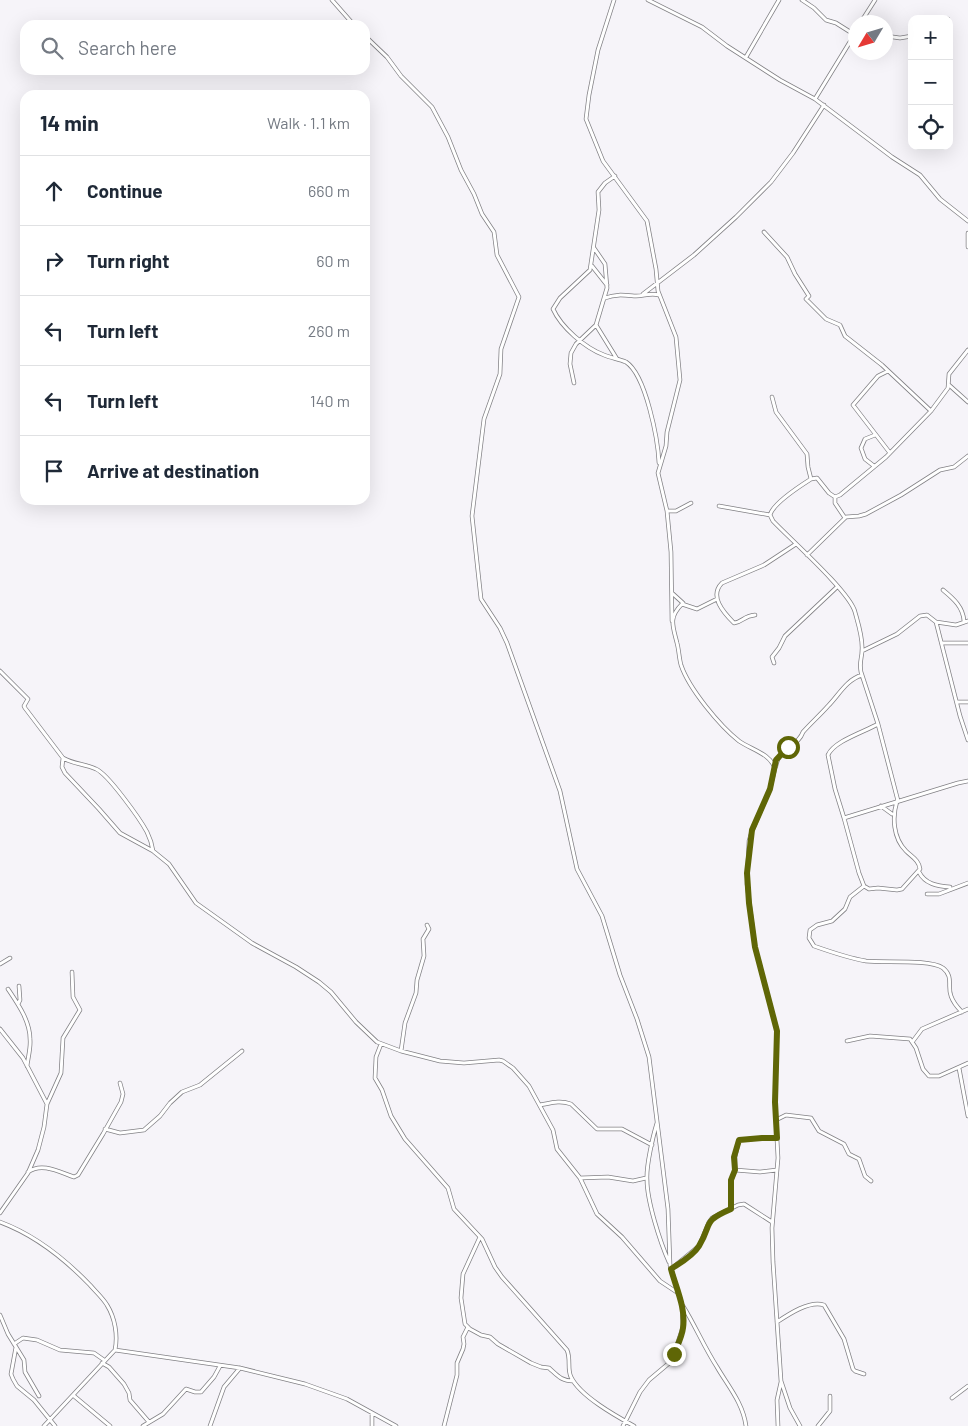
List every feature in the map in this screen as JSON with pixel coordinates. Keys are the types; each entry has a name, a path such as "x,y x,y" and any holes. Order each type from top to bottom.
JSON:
{"street":[{"path":"332,0 350,20"},
{"path":"614,0 598,50 586,119 601,157 647,220 659,295 676,337 680,380 663,458 659,465"},
{"path":"648,0 702,28 780,80 815,99 892,157 920,174 940,199 968,219"},
{"path":"746,57 779,0"},
{"path":"802,0 814,8 826,20 848,30"},
{"path":"865,15 875,0"},
{"path":"893,36 908,36"},
{"path":"370,41 387,57 408,84 429,103 436,114 482,214 494,232 497,255 518,293 518,301 501,349 500,374 490,398 481,434 472,516 481,599 500,628 507,643 560,791 577,868 602,916 620,976 649,1056 668,1210 671,1267"},
{"path":"815,99 848,45"},
{"path":"642,294 694,255 770,182 793,153 824,106"},
{"path":"608,286 592,266 591,258 594,248 598,192 605,183 615,176"},
{"path":"764,232 787,257 809,296 806,300 826,319 840,325 845,336 889,371 931,411"},
{"path":"968,233 968,247"},
{"path":"574,383 569,358 573,348 580,339 596,324 608,286 605,264 594,248"},
{"path":"592,266 587,274 560,298 553,309 561,324 598,353 626,362 636,374 648,401 653,420 659,465 658,473 667,511 671,552 672,622 681,666 694,690 729,731 738,740 771,760 775,768"},
{"path":"605,298 618,294 635,296 653,293 659,295"},
{"path":"596,324 618,359"},
{"path":"835,497 890,453 931,411 946,391 949,374 968,350"},
{"path":"889,371 878,376 853,404 874,435 890,453"},
{"path":"948,384 968,402"},
{"path":"772,397 776,412 807,454 811,479"},
{"path":"874,435 865,440 861,448 866,459 874,466"},
{"path":"807,555 845,518 866,514 901,495 940,470 954,467 968,456"},
{"path":"770,515 771,511 811,479 817,478 829,493 835,497"},
{"path":"835,497 835,503 845,518"},
{"path":"667,511 674,512 691,503"},
{"path":"719,506 770,515"},
{"path":"770,515 773,521 838,587 854,608 862,651 860,665 862,675 878,724 897,801 893,814 897,837 905,850 919,864 919,872 925,880 932,884 952,888"},
{"path":"755,615 747,616 738,622 734,622 717,598 716,592 722,584 764,565 796,544"},
{"path":"774,663 772,656 780,648 785,636 838,587"},
{"path":"862,651 897,634 920,616 927,615 936,622 955,625 966,621 960,608 942,590"},
{"path":"672,593 684,604 697,609 717,598"},
{"path":"672,622 676,611 684,604"},
{"path":"936,622 968,740"},
{"path":"942,643 968,643"},
{"path":"0,671 28,699 24,708 62,758 97,769 102,773 146,832 152,851"},
{"path":"800,1426 790,1408 781,1381 777,1322 772,1222 777,1170 775,1060 777,1031 754,937 747,873 752,830 768,794 777,758 801,737 803,732 829,706 844,686 854,678 862,675"},
{"path":"957,702 968,702"},
{"path":"878,724 832,748 828,755 835,789 864,886 870,889 902,889 919,872"},
{"path":"62,758 62,767 65,773 114,827 128,839 152,851 173,869 196,903 252,943 319,982 331,992 356,1022 381,1044 401,1051 453,1063 503,1061 519,1074 540,1105 553,1130 557,1149 580,1178 598,1214 622,1237 660,1281 678,1293"},
{"path":"844,818 968,781"},
{"path":"881,806 893,814"},
{"path":"927,894 939,894 968,883"},
{"path":"864,886 850,897 845,909 832,921 813,927 808,935 814,946 846,957 875,962 920,962 939,966 949,975 951,980 950,995 962,1012"},
{"path":"401,1051 405,1022 416,993 417,980 424,959 423,939 429,928 427,925"},
{"path":"0,964 10,958"},
{"path":"0,1213 28,1173 38,1150 47,1104 61,1073 63,1038 80,1010 74,997 72,972"},
{"path":"18,1004 20,1000 19,986"},
{"path":"8,989 21,1008 30,1038 27,1067"},
{"path":"913,1041 922,1029 968,1009"},
{"path":"0,1029 19,1052 47,1104"},
{"path":"847,1040 870,1036 905,1038 913,1041 923,1069 929,1076 936,1077 968,1063"},
{"path":"381,1044 376,1057 375,1078 382,1090 391,1116 409,1145 448,1188 454,1209 480,1237 495,1267 567,1350 570,1358 569,1373 573,1381 600,1406 634,1426"},
{"path":"105,1129 120,1133 144,1130 182,1092 200,1084 242,1051"},
{"path":"959,1068 968,1116"},
{"path":"28,1173 34,1168 41,1167 76,1176 80,1174 122,1098 120,1084"},
{"path":"540,1105 566,1102 571,1104 597,1129 622,1129 652,1145"},
{"path":"776,1121 786,1116 811,1118 819,1131 844,1144 849,1154 859,1158 865,1176 871,1181"},
{"path":"657,1121 647,1177 661,1245 671,1267 682,1304 717,1368 733,1390 746,1426"},
{"path":"731,1209 731,1180 735,1170 734,1157 739,1140 777,1138"},
{"path":"735,1170 760,1172 777,1170"},
{"path":"580,1178 608,1177 633,1181 647,1177"},
{"path":"671,1267 699,1246 712,1218 738,1205 744,1204 772,1222"},
{"path":"0,1222 22,1230 77,1272 103,1298 115,1325 115,1350 44,1426"},
{"path":"480,1237 463,1274 461,1298 464,1322 468,1327 481,1335 490,1337 498,1344 531,1363 549,1368 559,1378 573,1381"},
{"path":"623,1426 640,1392 649,1380 668,1364 674,1354 683,1327 682,1304"},
{"path":"777,1322 788,1314 809,1306 824,1305 844,1339 853,1369 864,1374"},
{"path":"0,1315 8,1334 24,1360 25,1372 40,1396"},
{"path":"444,1426 457,1373 456,1363 463,1350 463,1337 468,1327"},
{"path":"55,1426 34,1400 17,1386 11,1374 15,1345 23,1338 36,1340 60,1350 94,1353 124,1384 129,1393 130,1400 149,1422"},
{"path":"115,1350 168,1356 240,1368 324,1390 347,1399 396,1426"},
{"path":"143,1426 163,1414 186,1389 201,1392 214,1377 220,1366"},
{"path":"210,1426 224,1387 240,1368"},
{"path":"778,1426 777,1400 781,1381"},
{"path":"952,1398 968,1386"},
{"path":"74,1396 110,1426"},
{"path":"818,1426 830,1412 830,1396"},
{"path":"372,1414 372,1426"}],"route":[{"path":"674,1354 682,1333 683,1317 682,1304 671,1269 699,1246 712,1218 731,1209 731,1180 735,1170 734,1157 739,1140 777,1138 775,1052 777,1031 755,947 747,873 749,841 752,830 770,789 776,760 788,747"}]}
